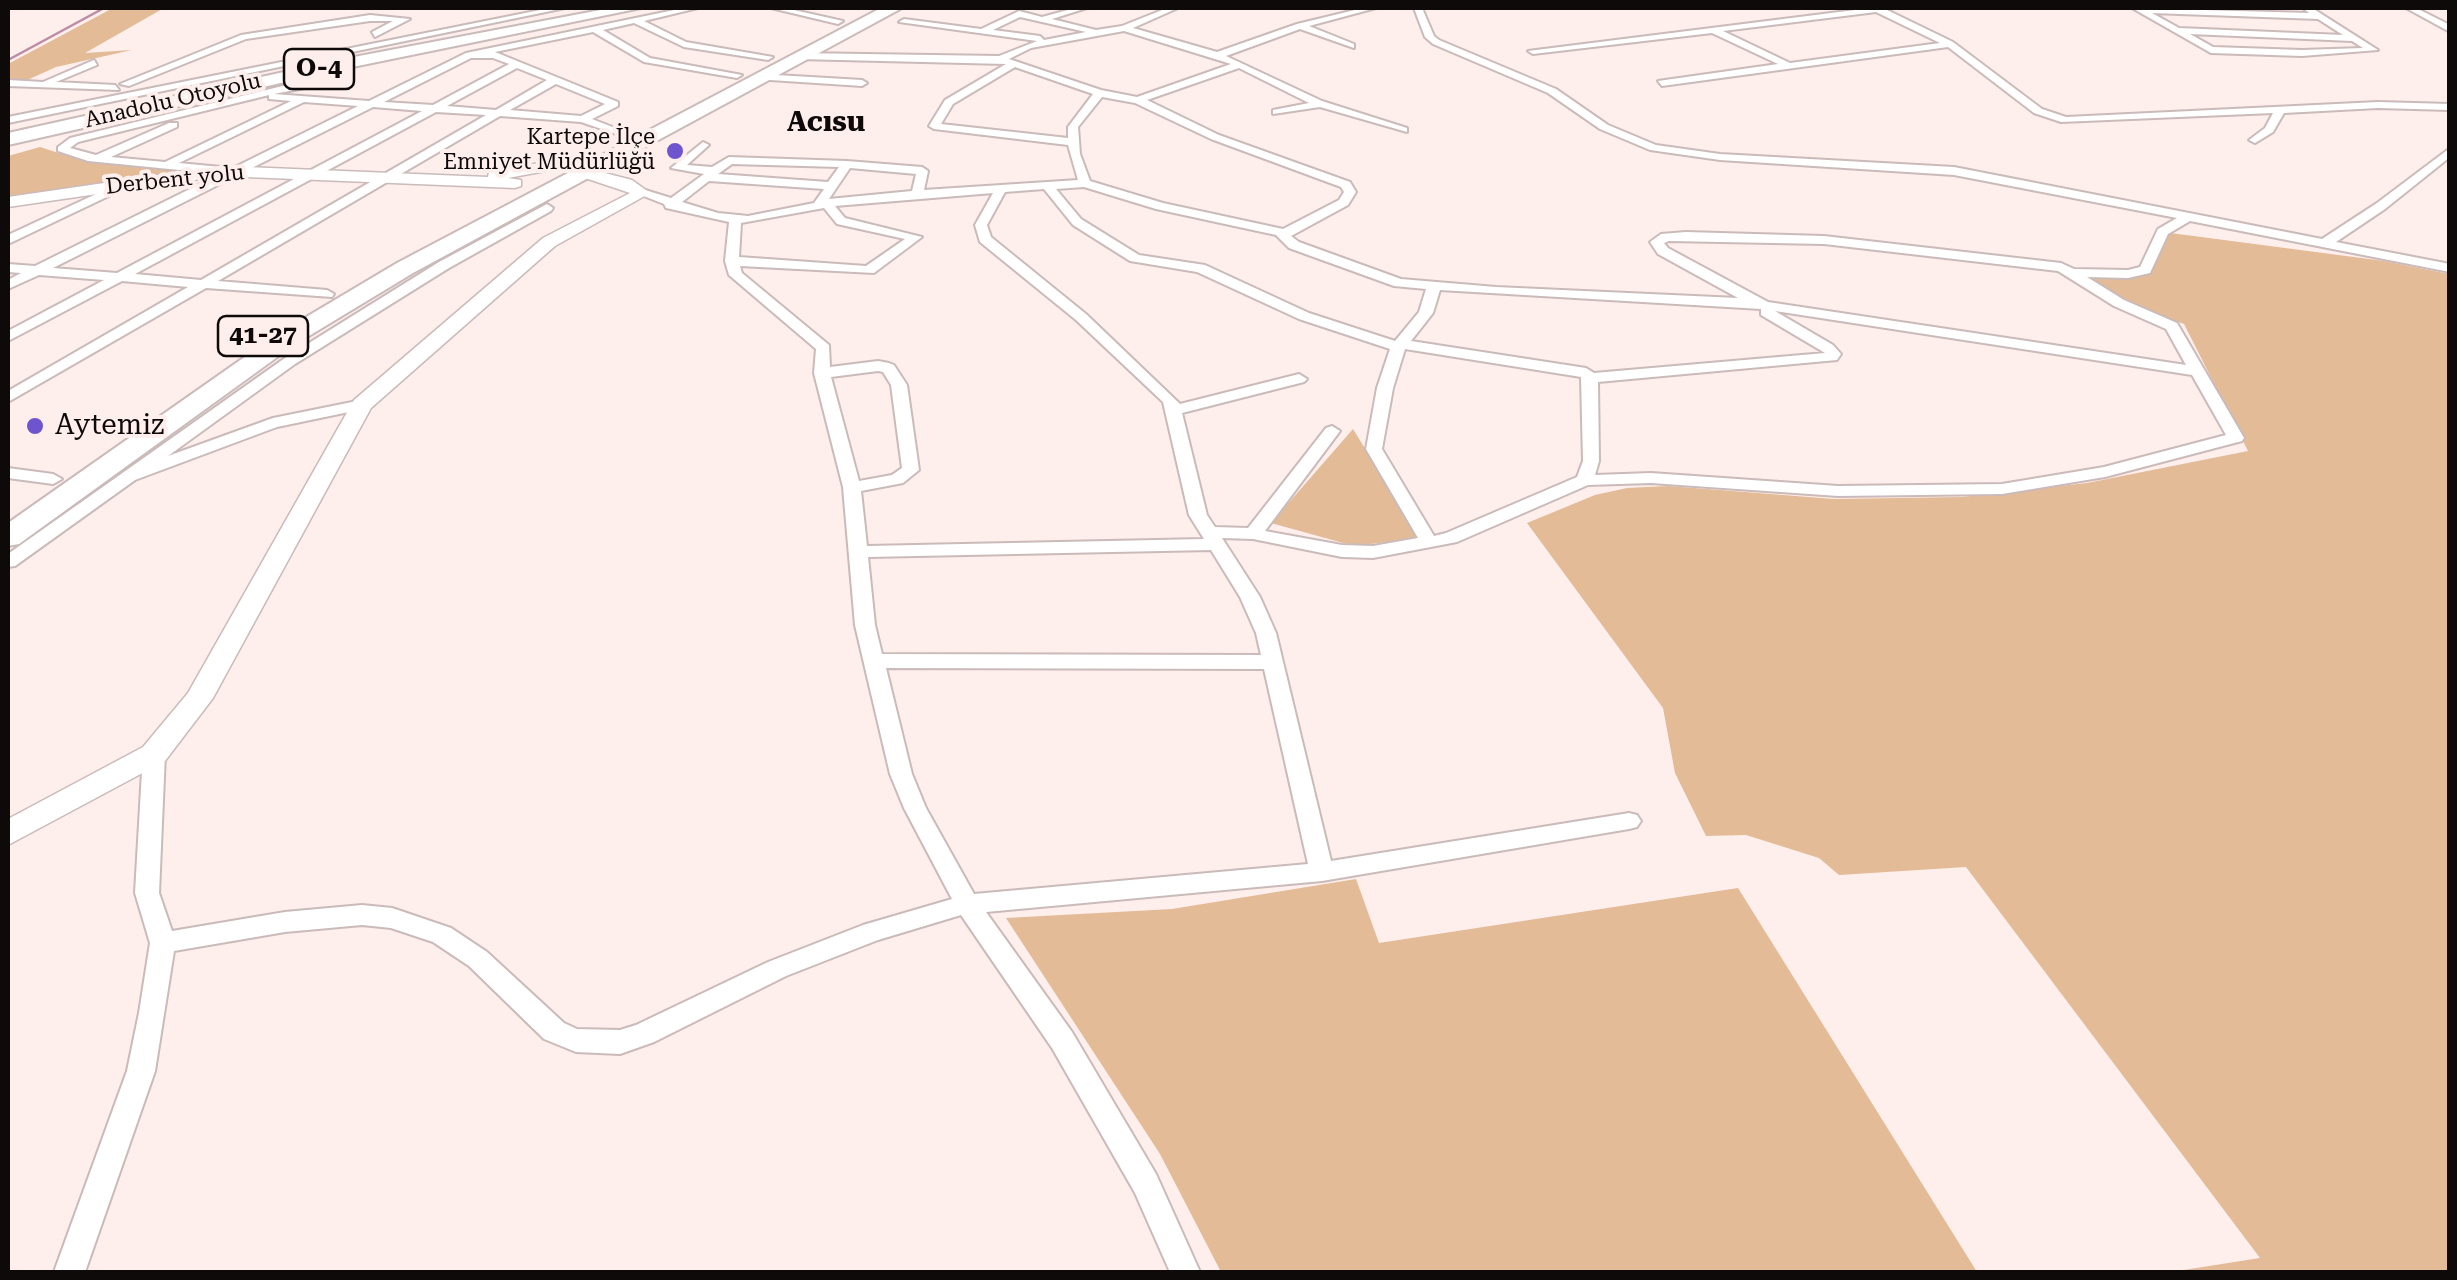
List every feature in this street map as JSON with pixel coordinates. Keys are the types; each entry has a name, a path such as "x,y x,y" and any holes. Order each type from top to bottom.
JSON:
{"highway":[{"name":"Anadolu Otoyolu","path":"8,135 313,64 605,8"},
{"name":"41-27","path":"8,511 326,294 515,183 548,188 622,133 869,8"},
{"name":"Anadolu Otoyolu","path":"8,135 356,61 634,14"},
{"path":"8,537 285,340 429,253 798,56 899,15"}],"street":[{"path":"8,120 561,8"},
{"path":"8,285 227,171 475,54 594,28 634,14 694,8"},
{"path":"775,8 838,21"},
{"path":"1044,19 1083,8"},
{"path":"899,15 922,25 1044,41 1124,28 1174,8"},
{"path":"1219,55 1300,26 1372,8"},
{"path":"1418,8 1436,42 1552,91 1604,127 1654,148 1706,156 1954,171 2450,268"},
{"path":"1532,52 1878,8 1950,44 2038,111 2066,120 2378,105 2449,108"},
{"path":"2138,9 2199,46 2219,52 2373,50 2307,8"},
{"path":"2410,8 2450,29"},
{"path":"2138,9 2319,16"},
{"path":"634,14 684,44 768,57"},
{"path":"982,32 1019,14 1098,32"},
{"path":"922,25 945,15"},
{"path":"97,100 115,88 235,40 390,16 406,20 336,51"},
{"path":"286,45 339,23"},
{"path":"1072,142 934,126 950,102 1006,62 1076,26"},
{"path":"1300,26 1351,46"},
{"path":"594,28 647,60 737,75"},
{"path":"1124,28 1219,55 1322,104 1403,130"},
{"path":"1713,30 1788,66"},
{"path":"2176,31 2354,38"},
{"path":"1662,82 1950,44"},
{"path":"216,75 269,52"},
{"path":"475,54 494,55 614,104 582,120"},
{"path":"582,172 670,204 735,220 769,217 823,202 1085,183 1168,208 1283,232 1344,202 1350,189 1314,171 1215,137 1133,100 1099,93 1006,62 798,56"},
{"path":"41,84 94,63"},
{"path":"8,337 516,64"},
{"path":"1076,120 1240,64"},
{"path":"759,78 862,83"},
{"path":"8,397 556,80"},
{"path":"8,83 115,88"},
{"path":"169,164 334,83 312,83 82,138 62,149 97,159 227,171"},
{"path":"1085,183 1072,142 1076,120 1099,93"},
{"path":"261,95 582,120 622,133"},
{"path":"1277,112 1322,104"},
{"path":"97,159 216,106"},
{"path":"2255,140 2269,130 2280,110"},
{"path":"703,145 677,168 830,186"},
{"path":"2325,243 2381,206 2450,151"},
{"path":"670,204 729,160 922,171 917,195"},
{"path":"823,202 847,164"},
{"name":"Derbent yolu","path":"8,202 227,171 463,179"},
{"path":"463,179 548,188 634,188"},
{"path":"463,179 515,183"},
{"path":"8,240 128,184"},
{"path":"858,552 1252,534 1358,553 1430,544 1585,480 1651,478 1874,492 2034,486 2236,438 2172,326 2119,303 2073,273 2044,264 1824,240 1666,237 1656,242 1663,251 1834,354 1590,378 1567,368 1400,346 1304,316 1209,271 1135,258 1077,222 1046,184"},
{"path":"1002,187 981,225 985,240 1098,332 1166,395 1174,410 1198,515 1253,603 1273,662 1322,872"},
{"path":"8,562 290,362 444,265 548,188"},
{"path":"8,833 154,754 216,668 362,405 549,242 634,188"},
{"path":"732,261 869,270 916,237 841,222 823,202"},
{"path":"2073,273 2128,274 2145,270 2163,232 2188,216"},
{"path":"735,220 732,261 740,280 821,344 825,355 822,373 852,487 865,625 900,774 935,850 967,904 1062,1040 1146,1184 1185,1272"},
{"path":"1283,232 1294,246 1398,283 1758,305 2200,371"},
{"path":"8,268 326,294"},
{"path":"1430,544 1374,449 1385,388 1400,346 1426,313 1434,288"},
{"path":"822,373 878,366 889,368 898,385 911,470 897,479 852,487"},
{"path":"1585,480 1591,461 1590,378"},
{"path":"1174,410 1299,379"},
{"path":"128,476 273,422 362,405"},
{"path":"1252,534 1332,431"},
{"path":"8,472 53,479"},
{"path":"873,661 1273,662"},
{"path":"69,1272 141,1071 163,943 147,893 154,754"},
{"path":"163,943 285,922 362,915 392,918 442,935 478,959 554,1031 576,1040 601,1042 644,1034 776,969 872,932 967,904 1322,872 1629,821"}],"shaded area":[{"path":"113,8 164,8 85,53 132,50 56,67 23,82 8,82 8,64"},
{"path":"40,147 83,161 184,170 8,199 8,156"},
{"path":"2163,232 2384,261 2449,274 2449,1272 2171,1272 2260,1258 1966,867 1839,875 1819,858 1746,835 1706,836 1675,773 1663,708 1527,523 1595,495 1627,488 1668,486 1834,499 1962,497 2087,483 2248,451 2184,324 2126,304 2086,281 2083,273 2139,273"},
{"path":"1353,429 1420,538 1354,546 1271,523"},
{"path":"1356,879 1379,943 1738,888 1977,1272 1221,1272 1160,1154 1006,918 1172,909"}],"waterway":[{"path":"8,60 104,8"}],"place":[{"name":"Kartepe İlçe Emniyet Müdürlüğü","path":"675,151"},
{"name":"Aytemiz","path":"35,426"}],"district":[{"name":"Acısu","path":"826,123"}]}
